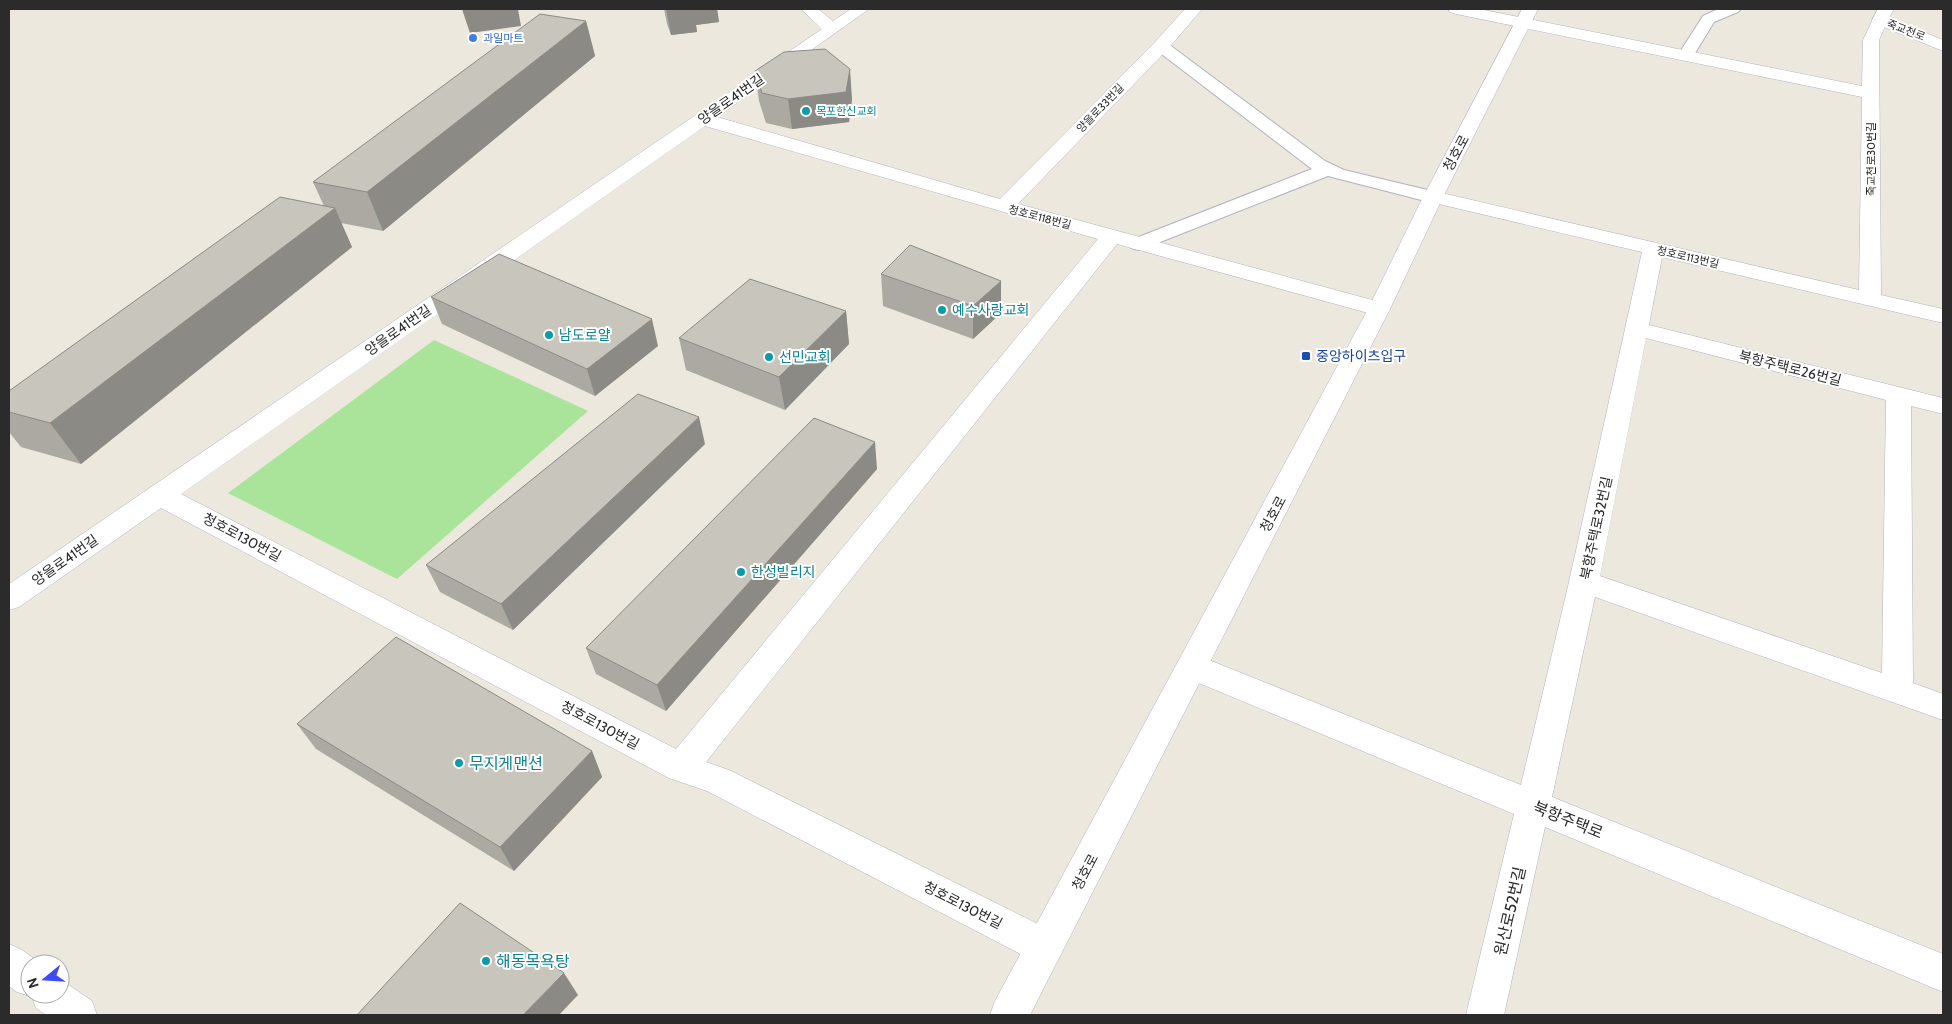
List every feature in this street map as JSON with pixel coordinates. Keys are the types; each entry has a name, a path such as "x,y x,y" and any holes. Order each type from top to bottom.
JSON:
{"street":[{"path":"809,9 831,28"},
{"name":"양을로41번길","path":"9,599 861,9"},
{"name":"양을로33번길","path":"1004,207 1161,46 1194,9"},
{"path":"1456,9 1527,16 1686,56 1871,93"},
{"name":"죽교천로","path":"1883,14 1943,46"},
{"name":"죽교천로30번길","path":"1870,299 1871,40 1883,14"},
{"name":"청호로","path":"1009,1015 1193,668 1379,309 1433,197 1527,16"},
{"name":"청호로118번길","path":"703,119 1004,207 1379,309"},
{"name":"청호로113번길","path":"1433,197 1652,250 1943,316"},
{"path":"681,768 1112,236"},
{"name":"북항주택로32번길","path":"1534,806 1584,582 1652,250"},
{"name":"북항주택로26번길","path":"1637,329 1943,406"},
{"path":"1897,691 1899,395"},
{"name":"청호로130번길","path":"160,495 681,768 717,780 1045,947"},
{"path":"9,581 52,569"},
{"path":"1584,582 1943,707"},
{"name":"북항주택로","path":"1193,668 1943,972"},
{"name":"원산로52번길","path":"1485,1015 1534,806"},
{"path":"9,962 20,971"},
{"path":"63,1004 78,1015"}],"lane":[{"path":"1686,56 1708,19 1732,9"},
{"path":"1161,46 1309,161 1327,170 1433,197"},
{"path":"1138,244 1327,170"}],"green space":[{"path":"434,340 588,411 397,579 228,493"}],"building":[{"path":"540,14 586,21 367,192 313,182"},
{"path":"825,49 850,69 846,92 788,99 762,93 755,71 784,52"},
{"path":"280,197 335,208 50,423 9,412 9,391"},
{"path":"910,245 1001,281 973,306 881,274"},
{"path":"499,254 652,319 587,369 431,297"},
{"path":"750,279 846,311 779,377 679,338"},
{"path":"638,394 699,417 501,604 426,565"},
{"name":"한성빌리지","path":"814,418 875,442 657,685 586,648"},
{"name":"무지게맨션","path":"396,637 592,751 500,847 297,724"},
{"name":"해동목욕탕","path":"460,903 564,973 523,1015 357,1015"}],"place":[{"name":"과일마트","path":"473,38"},
{"name":"목포한신교회","path":"806,111"},
{"name":"예수사랑교회","path":"942,310"},
{"name":"남도로얄","path":"549,335"},
{"name":"중앙하이츠입구","path":"1306,356"},
{"name":"선민교회","path":"769,357"},
{"name":"한성빌리지","path":"741,572"},
{"name":"무지게맨션","path":"459,763"},
{"name":"해동목욕탕","path":"486,961"}]}
